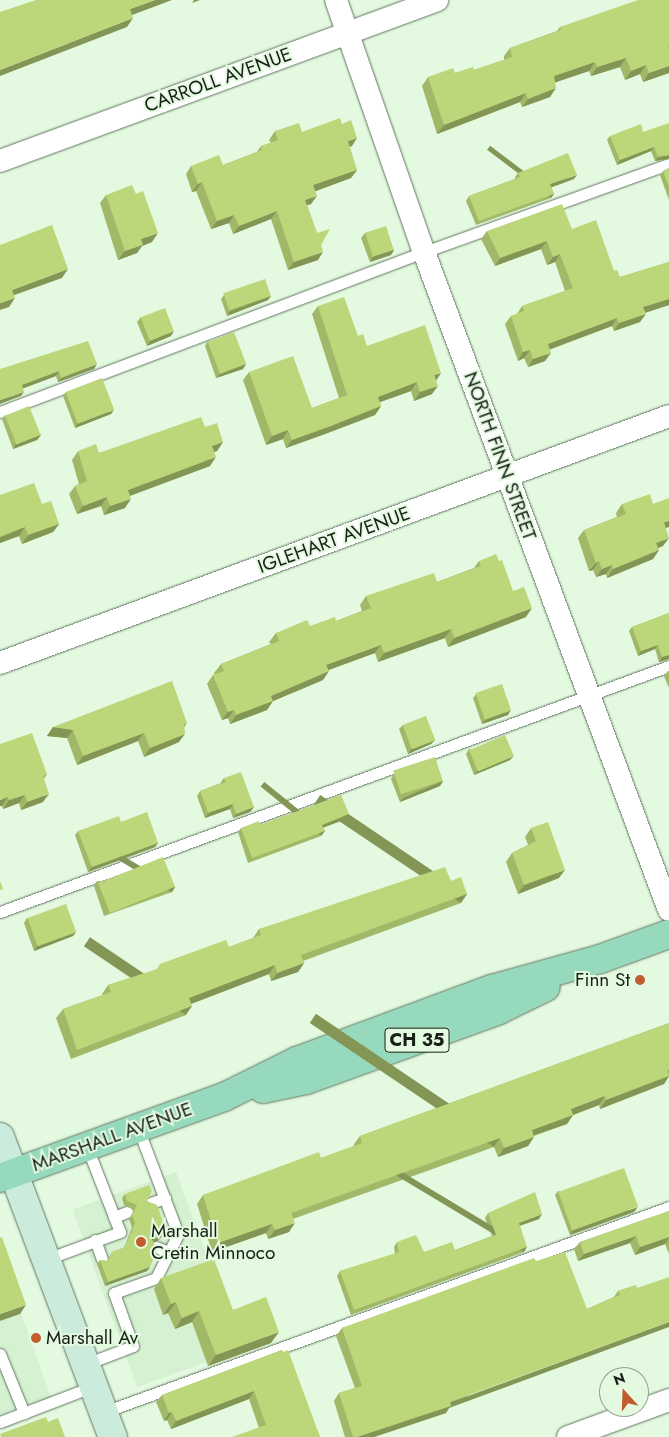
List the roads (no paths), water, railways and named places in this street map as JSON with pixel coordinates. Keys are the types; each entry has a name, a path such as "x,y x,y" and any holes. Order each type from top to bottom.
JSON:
{"main road":[{"name":"MARSHALL AVENUE","path":"7,1175 224,1098 297,1061 492,989 600,959 669,934"},
{"path":"0,1136 7,1175 47,1259 109,1425"}],"street":[{"name":"NORTH FINN STREET","path":"336,0 424,252 669,910"},
{"name":"CARROLL AVENUE","path":"0,161 437,0"},
{"name":"IGLEHART AVENUE","path":"0,664 669,416"},
{"path":"568,1437 669,1400"}],"lane":[{"path":"0,412 424,252 669,164"},
{"path":"0,912 669,666"},
{"path":"0,1422 24,1413 90,1375 134,1346 113,1289 156,1278 178,1234 138,1128"},
{"path":"47,1259 95,1240 124,1234 114,1217 87,1147"},
{"path":"151,1203 165,1198"},
{"path":"109,1425 669,1207"},
{"path":"114,1217 126,1212"},
{"path":"95,1240 102,1259"},
{"path":"156,1247 169,1252"},
{"path":"0,1354 24,1413"}],"place":[{"name":"Finn St","path":"640,980"},
{"name":"Marshall Cretin Minnoco","path":"141,1242"},
{"name":"Marshall Av","path":"36,1338"}]}
